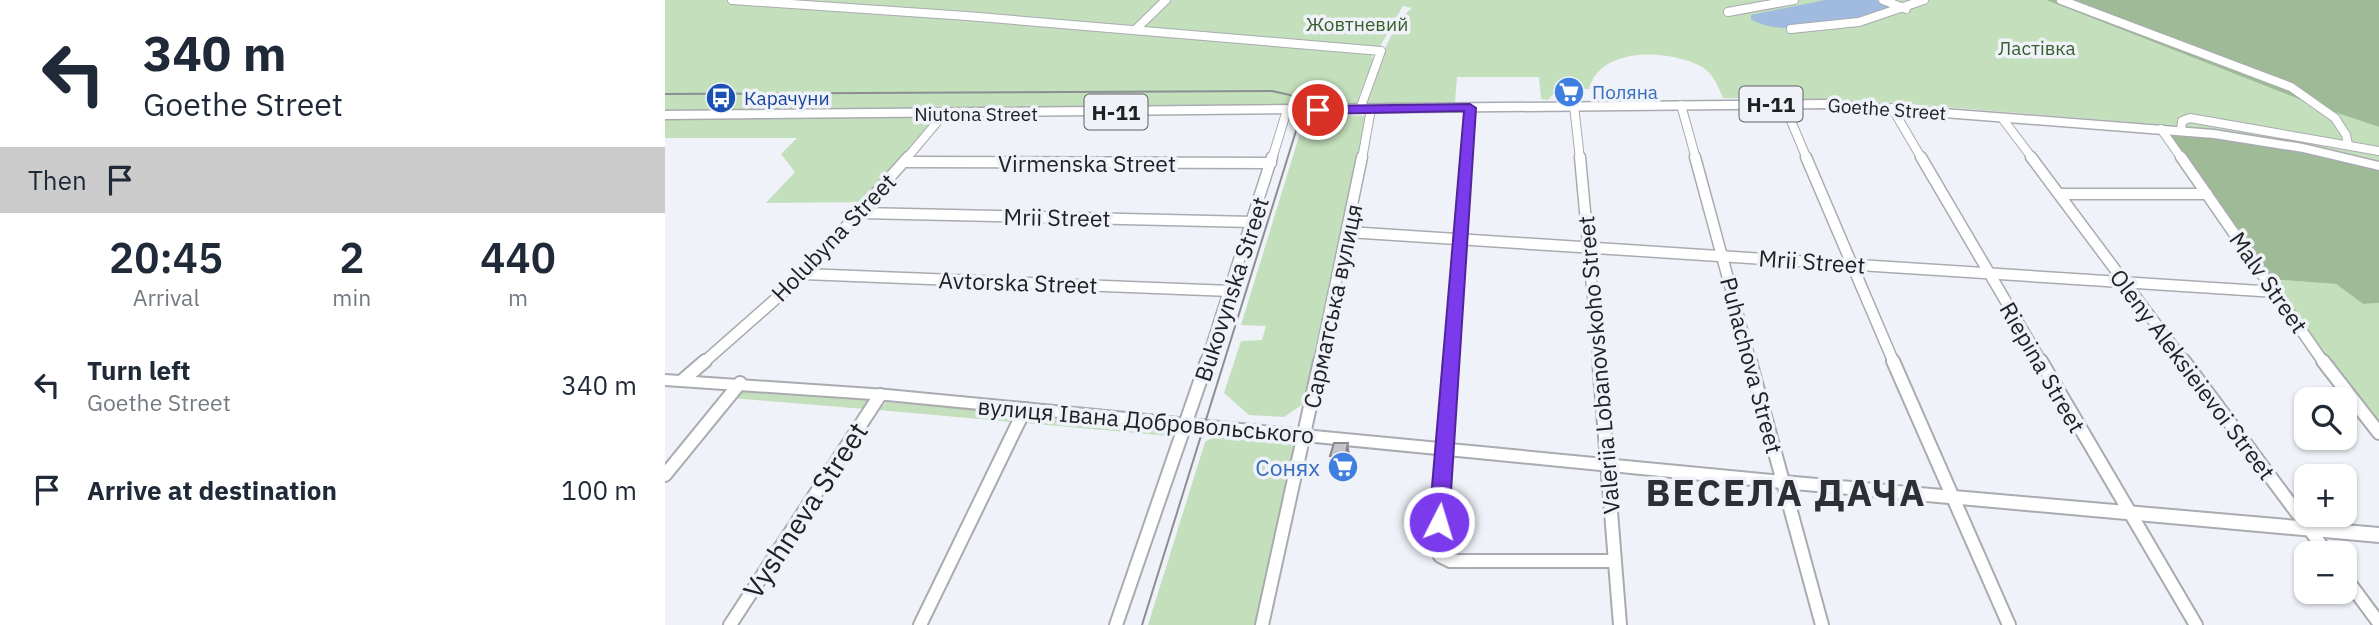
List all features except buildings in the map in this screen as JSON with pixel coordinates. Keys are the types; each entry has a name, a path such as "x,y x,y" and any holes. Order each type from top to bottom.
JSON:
{"main road":[{"name":"Goethe Street","path":"1287,110 1784,104 1892,108 2181,131"},
{"name":"Niutona Street","path":"665,115 1287,110"},
{"name":"Н-11","path":"2181,131 2290,145 2379,166"}],"street":[{"path":"732,0 1135,30 1166,0"},
{"path":"1728,12 1794,0"},
{"path":"1883,0 1906,9"},
{"path":"1791,29 1854,24 1886,18 1924,0"},
{"path":"2061,0 2291,87 2314,100 2343,128 2348,144"},
{"name":"Сарматська вулиця","path":"1135,30 1381,51 1365,109 1348,232 1262,625"},
{"path":"1784,104 1850,264 2009,625"},
{"name":"Puhachova Street","path":"1681,105 1724,255 1822,625"},
{"name":"Valeriia Lobanovskoho Street","path":"1574,106 1590,248 1620,625"},
{"path":"1470,108 1462,240 1436,547 1440,556 1450,561 1614,561"},
{"name":"Riepina Street","path":"1892,108 2196,625"},
{"name":"Bukovynska Street","path":"1116,625 1231,291 1287,110"},
{"name":"Holubyna Street","path":"683,380 804,274 861,214 944,114"},
{"name":"Oleny Aleksieievoi Street","path":"2002,118 2318,541"},
{"name":"Goethe Street","path":"2181,131 2182,121 2190,118 2379,151"},
{"name":"Malv Street","path":"2161,129 2379,433"},
{"name":"Virmenska Street","path":"904,162 1271,163"},
{"path":"2060,194 2207,194"},
{"name":"Mrii Street","path":"861,214 1252,222"},
{"name":"Mrii Street","path":"1348,232 2276,292"},
{"name":"Avtorska Street","path":"804,274 1231,291"},
{"name":"вулиця Івана Добровольського","path":"665,380 740,383 1025,408 1783,482 2379,535"},
{"path":"665,475 740,383"},
{"name":"Vyshneva Street","path":"730,625 880,395"},
{"path":"920,625 1025,408"},
{"path":"2357,593 2379,623"}],"green space":[{"path":"665,0 2046,0 2322,108 2379,127 2379,166 2181,131 2181,126 1857,100 1723,98 1713,77 1702,67 1688,61 1655,55 1621,58 1596,75 1589,89 1557,90 1548,100 1541,99 1539,77 1457,77 1455,102 1365,104 1390,38 1404,15 1412,8 1403,6 1378,50 1364,52 1372,55 1373,60 1356,104 665,113"},
{"path":"2046,0 2379,0 2379,127 2322,108"},
{"path":"1311,114 1368,116 1306,402 1284,417 1249,415 1224,393 1241,341 1262,340 1266,326 1241,325 1305,117"},
{"path":"942,116 870,202 766,203 795,172 781,154 797,138 665,138 665,118"},
{"path":"2161,129 2214,134 2379,166 2379,303 2363,304 2336,284 2268,279"},
{"path":"2268,279 2336,284 2363,304 2379,303 2379,433 2357,402 2357,387 2346,387"},
{"path":"742,389 873,399 865,409 732,398"},
{"path":"886,402 1018,413 1012,422 879,410"},
{"path":"1030,416 1174,429 1170,436 1025,423"},
{"path":"1213,437 1290,441 1297,447 1255,625 1148,625 1205,442"}],"water":[{"path":"1825,0 1877,0 1892,8 1860,18 1801,28 1781,28 1751,19 1751,15"}],"tram line":[{"path":"665,94 1272,91 1290,95 1298,101 1300,118 1142,625"}],"place":[{"name":"Поляна","path":"1569,92"},
{"name":"Карачуни","path":"721,98"},
{"name":"Сонях","path":"1343,467"}],"district":[{"name":"ВЕСЕЛА ДАЧА","path":"1786,492"}],"route":[{"path":"1318,110 1470,108 1439,522"}],"park label":[{"name":"Жовтневий","path":"1357,24"},
{"name":"Ластівка","path":"2037,48"}]}
